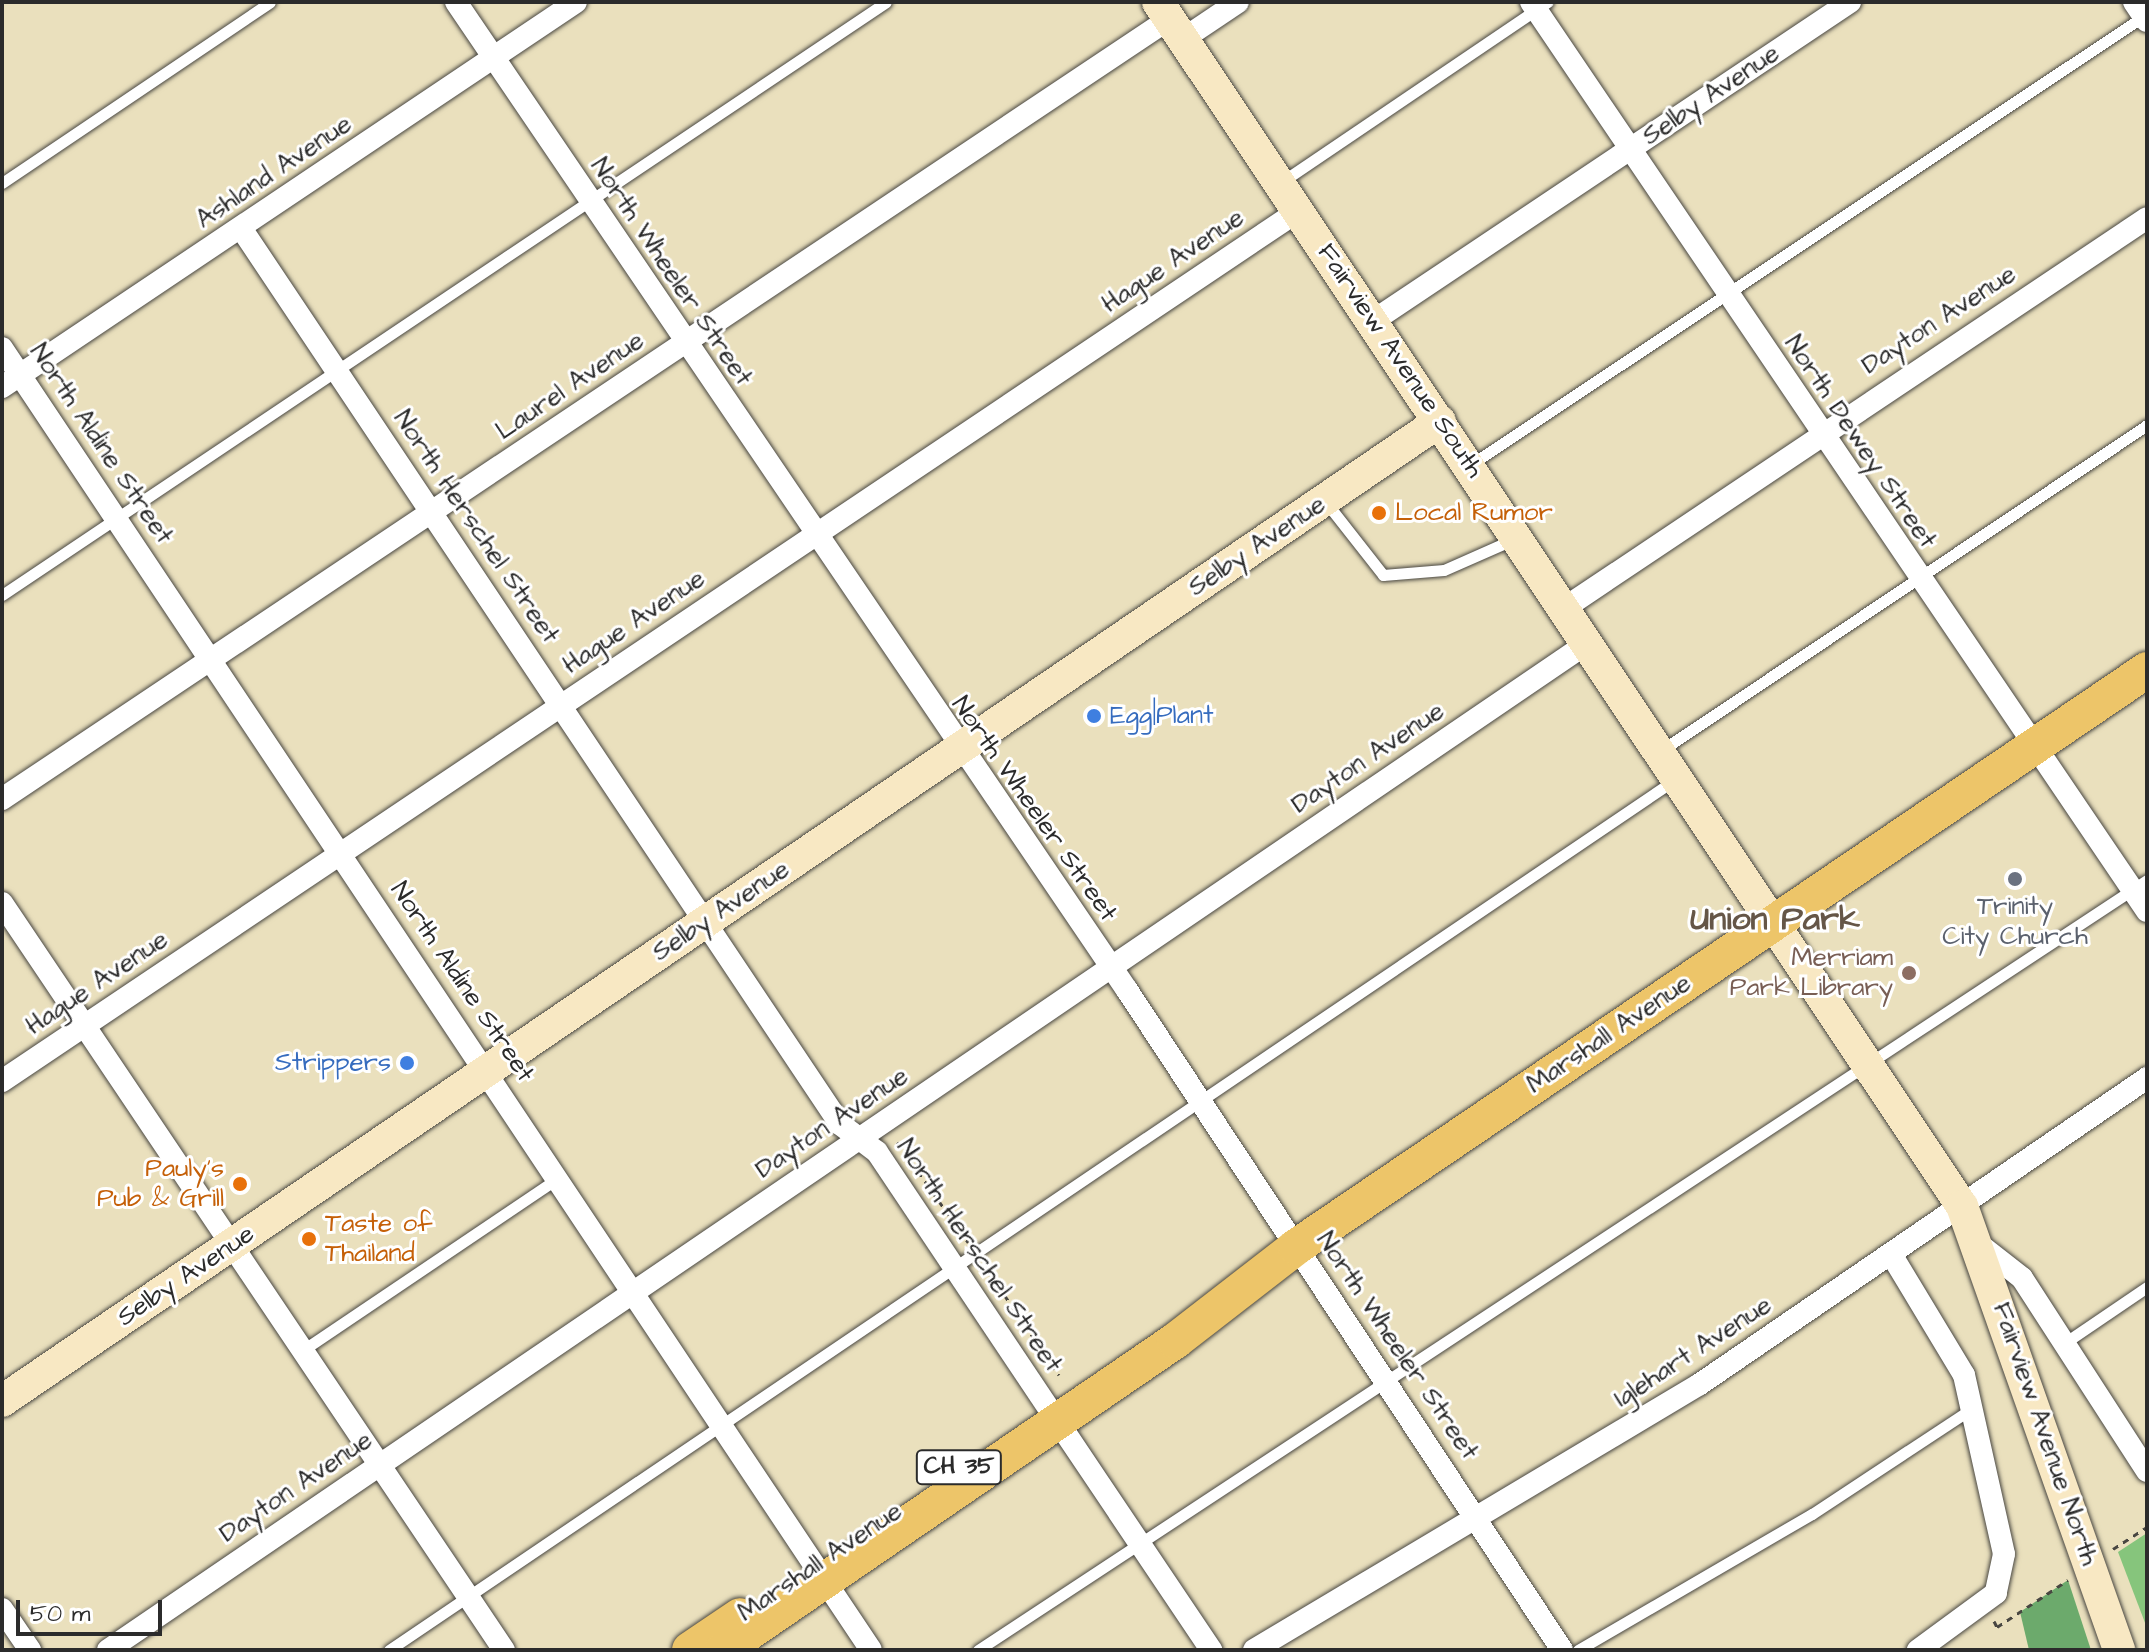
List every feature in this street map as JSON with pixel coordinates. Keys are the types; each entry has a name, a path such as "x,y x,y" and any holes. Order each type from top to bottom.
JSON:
{"main road":[{"name":"Marshall Avenue","path":"690,1650 822,1572 1774,921 2147,670"},
{"name":"Marshall Avenue","path":"723,1650 822,1572"}],"street":[{"name":"North Wheeler Street","path":"456,2 958,750 1110,967 1480,1517 1562,1650"},
{"name":"Ashland Avenue","path":"11,381 576,2"},
{"name":"Laurel Avenue","path":"2,799 1170,20 1238,2"},
{"name":"Selby Avenue","path":"1373,321 1850,2"},
{"name":"North Dewey Street","path":"1538,4 1634,147 1726,294 2034,748 2140,885 2147,911"},
{"name":"Fairview Avenue South","path":"1170,20 1774,921"},
{"name":"Hague Avenue","path":"2,1081 83,1024 344,855 562,704 1298,211"},
{"name":"Dayton Avenue","path":"1566,607 1819,432 2147,218"},
{"name":"North Herschel Street","path":"241,228 840,1124 877,1152 1211,1650"},
{"name":"North Aldine Street","path":"2,348 11,381 117,518 214,660 871,1650"},
{"name":"Selby Avenue","path":"2,1401 1440,421"},
{"name":"Dayton Avenue","path":"108,1650 1589,642"},
{"path":"2,903 504,1650"},
{"name":"Fairview Avenue North","path":"1774,921 1962,1206 2120,1642"},
{"name":"Iglehart Avenue","path":"1254,1650 1700,1384 2147,1078"},
{"name":"Fairview Avenue North","path":"1976,1242 2022,1278 2147,1471"},
{"path":"1891,1254 1955,1352 1973,1408 2004,1554 2002,1582 1987,1603 1918,1650"},
{"path":"2,1609 30,1650"}],"lane":[{"path":"2,183 270,2"},
{"path":"2,595 886,2"},
{"path":"1280,183 1538,4"},
{"path":"1470,465 2143,13"},
{"path":"1662,750 2147,425"},
{"path":"1325,500 1383,575 1456,566 1518,537"},
{"path":"389,1650 1679,776"},
{"path":"978,1650 1139,1541 1389,1382 2140,885"},
{"path":"303,1350 559,1178"},
{"path":"2063,1344 2147,1287"},
{"path":"1578,1650 1812,1514 1973,1408"}],"path":[{"path":"2113,1549 2147,1527"},
{"path":"1987,1603 1997,1627 2064,1583"}],"green space":[{"path":"2147,1533 2147,1628 2118,1552"},
{"path":"2068,1580 2091,1650 2029,1650 2020,1612"}],"place":[{"name":"Local Rumor","path":"1379,513"},
{"name":"Egg|Plant","path":"1094,716"},
{"name":"Trinity City Church","path":"2015,879"},
{"name":"Merriam Park Library","path":"1909,973"},
{"name":"Strippers","path":"407,1063"},
{"name":"Pauly's Pub & Grill","path":"240,1184"},
{"name":"Taste of Thailand","path":"309,1239"}],"district":[{"name":"Union Park","path":"1775,920"}]}
